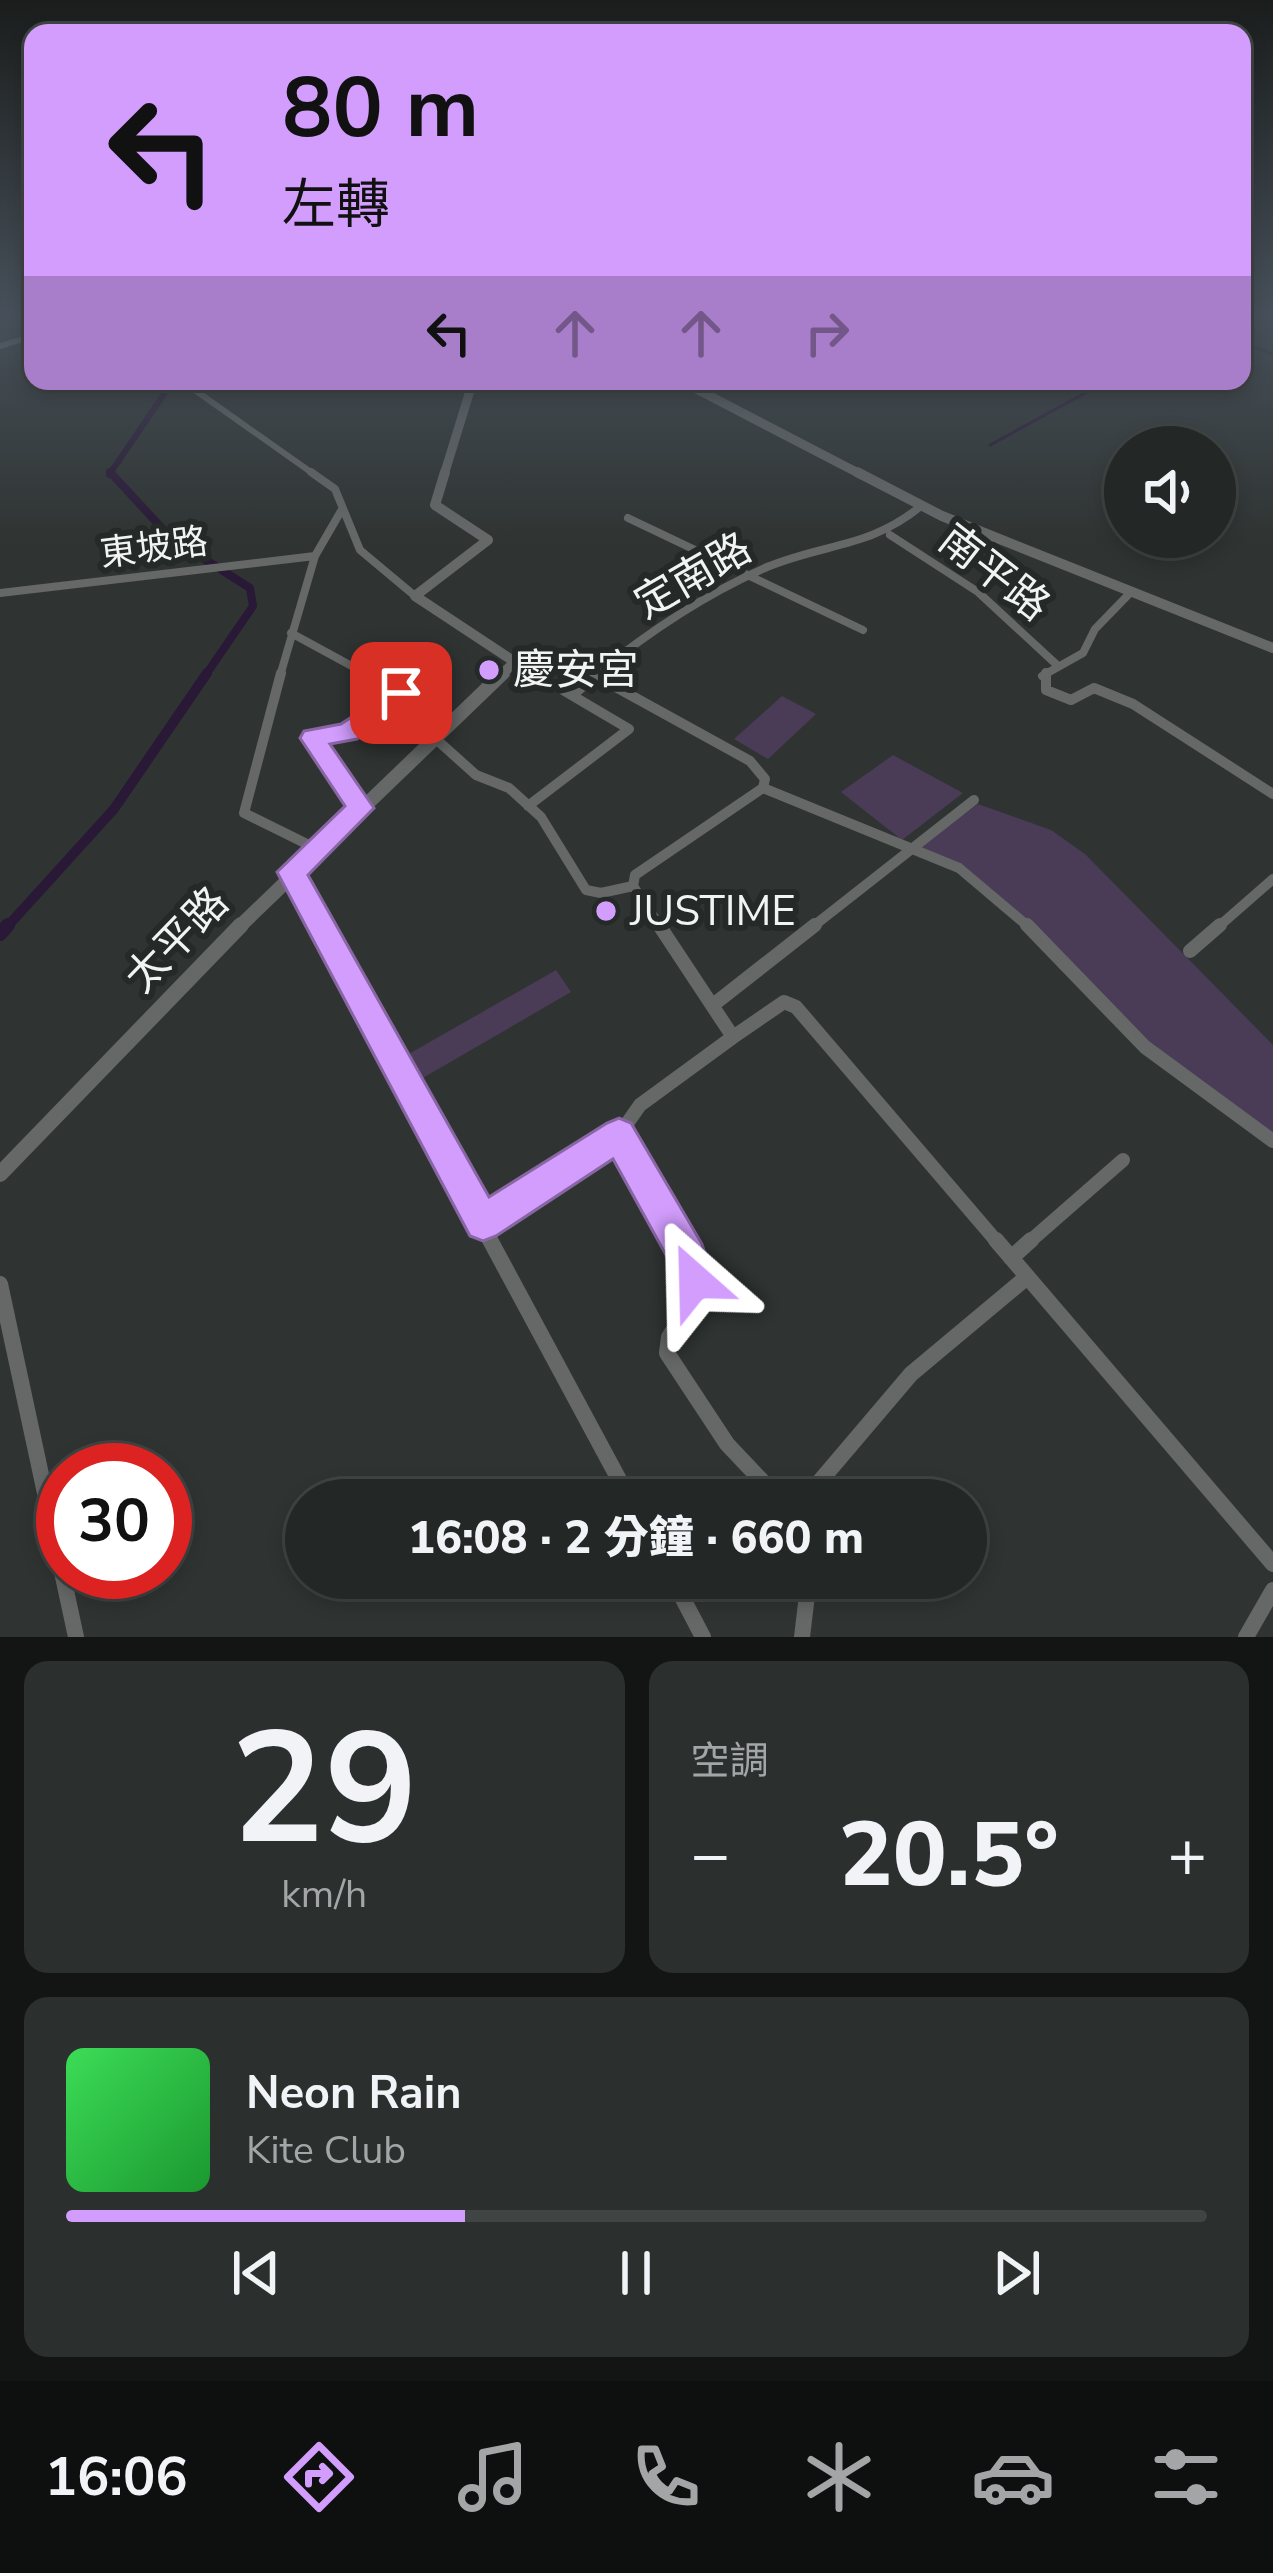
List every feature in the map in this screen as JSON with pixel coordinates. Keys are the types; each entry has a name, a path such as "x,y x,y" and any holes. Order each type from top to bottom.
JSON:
{"street":[{"path":"195,390 335,489 360,550 415,596 629,730 528,806"},
{"path":"415,596 433,586 454,561 488,540 434,506 470,390"},
{"path":"698,390 921,506 1273,648"},
{"name":"定南路","path":"573,695 594,675 752,575 776,564 890,535 921,506"},
{"path":"315,848 244,813 315,556 341,511"},
{"path":"628,518 863,630"},
{"name":"南平路","path":"890,535 986,599 1057,665"},
{"name":"東坡路","path":"0,593 315,556"},
{"name":"南平路","path":"1131,592 1095,628 1083,653 1042,675 1046,690 1071,700 1094,688 1132,704 1273,794"},
{"path":"291,633 401,693 348,732 313,738 360,808"},
{"name":"太平路","path":"0,1174 315,848 437,740 515,662"},
{"path":"594,675 750,761 766,779 763,788 635,875 633,886 733,1037"},
{"path":"437,740 476,775 509,788 528,806 586,890 601,893 633,886"},
{"path":"763,788 813,813 959,868 1001,898 1145,1047 1273,1142"},
{"path":"713,1005 974,800"},
{"path":"292,872 620,1479"},
{"path":"1190,951 1273,879"},
{"path":"483,1222 619,1136 640,1105 733,1037 784,1002 796,1006 1273,1564"},
{"path":"619,1136 688,1258 695,1281 695,1298 672,1330 668,1353 727,1444 760,1479"},
{"path":"1011,1258 1124,1160"},
{"path":"822,1479 911,1374 1027,1277"},
{"path":"0,1283 76,1637"},
{"path":"1246,1637 1273,1590"},
{"path":"683,1599 704,1637"},
{"path":"802,1637 799,1628 805,1599"}],"shaded area":[{"path":"782,696 816,714 768,759 734,739"},
{"path":"893,755 963,793 902,840 841,792"},
{"path":"978,804 1051,830 1085,854 1273,1045 1273,1146 1163,1067 972,877 915,848"},
{"path":"556,970 571,992 421,1079 407,1055"}],"waterway":[{"path":"111,473 167,390"},
{"path":"990,445 1091,390"},
{"path":"111,473 171,538 250,588 253,606 205,676"},
{"path":"6,928 114,809 207,673"},
{"path":"0,934 8,925"}],"place":[{"name":"慶安宮","path":"489,670"},
{"name":"JUSTIME","path":"606,911"}],"route":[{"path":"401,693 348,732 318,733 313,738 360,808 292,872 483,1222 619,1136 688,1258 695,1281"}]}
